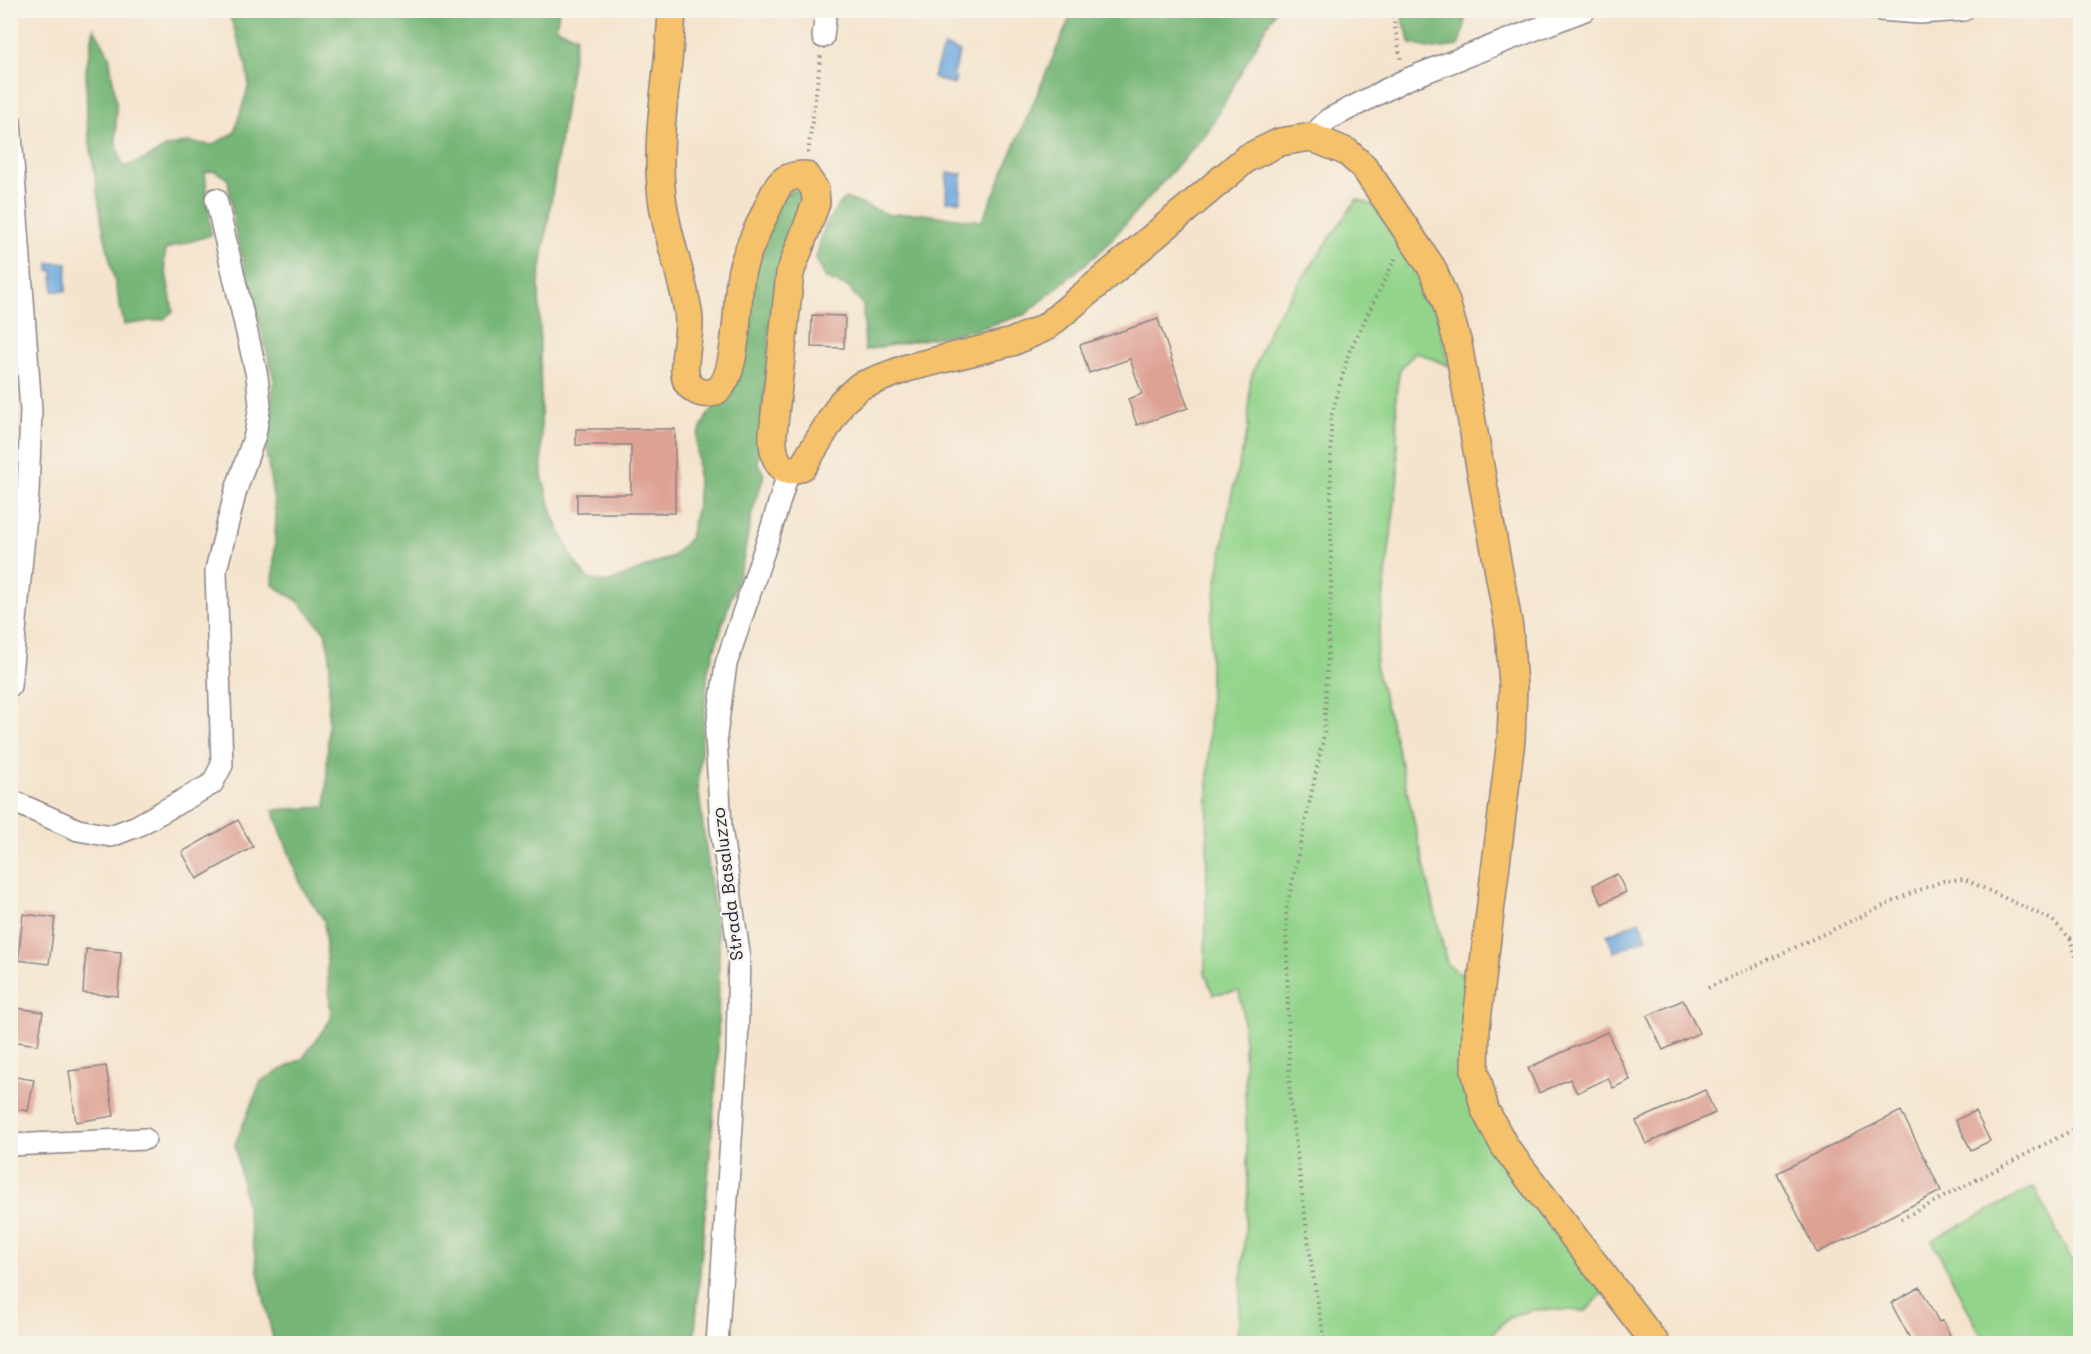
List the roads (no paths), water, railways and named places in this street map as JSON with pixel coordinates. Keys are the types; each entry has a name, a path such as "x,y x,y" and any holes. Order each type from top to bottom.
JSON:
{"main road":[{"path":"672,10 660,145 661,188 689,313 685,374 687,381 696,391 709,393 721,387 725,382 732,358 741,271 748,250 778,186 790,176 805,175 815,190 816,203 790,273 772,446 780,465 789,470 796,470 803,466 842,402 860,386 907,368 1012,342 1046,327 1247,159 1280,142 1311,137 1347,152 1364,167 1432,268 1446,302 1458,344 1509,628 1513,687 1511,740 1476,1028 1475,1070 1485,1110 1505,1147 1656,1344"}],"street":[{"path":"823,37 826,10"},
{"path":"1311,137 1329,119 1405,80 1585,10"},
{"path":"1880,10 1920,13 1964,10"},
{"path":"10,121 31,410 28,493 10,686"},
{"path":"10,800 78,830 111,836 137,826 212,784 222,765 216,570 236,490 255,435 260,405 257,376 216,199"},
{"name":"Strada Basaluzzo","path":"717,1344 736,1063 739,953 721,828 716,735 726,664 789,470"},
{"path":"10,1144 145,1138"}],"water":[{"path":"944,46 960,52 952,76 956,78 954,85 933,77"},
{"path":"947,173 962,174 960,201 946,201"},
{"path":"49,263 67,263 66,291 53,291 53,271 49,271"},
{"path":"1640,921 1647,938 1614,952 1607,935"}]}
